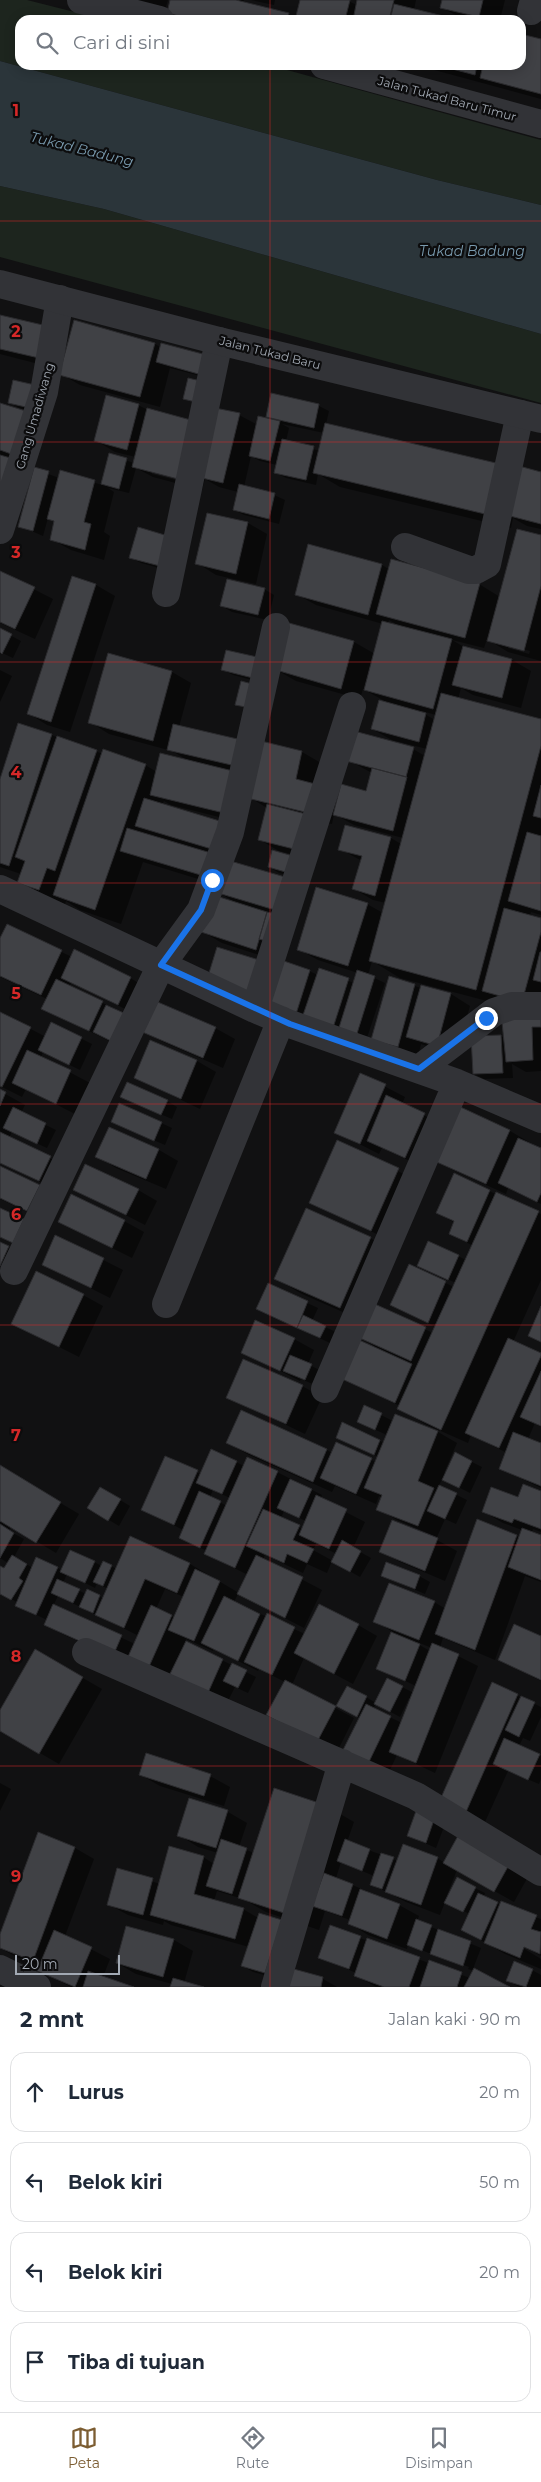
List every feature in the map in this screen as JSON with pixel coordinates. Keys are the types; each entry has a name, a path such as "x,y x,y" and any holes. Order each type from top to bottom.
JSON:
{"street":[{"path":"81,0 154,12"},
{"name":"Jalan Tukad Baru Timur","path":"342,70 541,124"},
{"name":"Jalan Tukad Baru","path":"0,284 219,341 531,416"},
{"name":"Gang Umadiwang","path":"0,530 44,392 60,299"},
{"path":"166,593 219,341"},
{"path":"405,547 469,570 476,570 487,564 531,416"},
{"path":"14,1271 161,965 201,910 230,832 276,628"},
{"path":"255,1009 352,706"},
{"path":"0,889 255,1009 457,1083 541,1119"},
{"path":"419,1069 494,1012 512,1006 541,1006"},
{"path":"166,1304 281,1020"},
{"path":"325,1389 457,1083"},
{"path":"86,1652 416,1796 541,1872"},
{"path":"275,1987 342,1763"},
{"path":"0,1969 37,1987"}],"shaded area":[{"path":"0,0 27,0 86,15 15,15 15,65 0,61"},
{"path":"33,70 287,70 541,140 541,205 437,180"},
{"path":"0,186 104,209 541,334 541,403 0,257"}],"water":[{"name":"Tukad Badung","path":"0,61 15,65 15,70 33,70 437,180 541,205 541,334 104,209 0,186"}],"building":[{"path":"170,0 236,0 289,13 288,15 175,15 167,13"},
{"path":"300,0 350,0 346,15 296,15"},
{"path":"357,0 394,0 390,15 354,15"},
{"path":"442,0 483,0 479,15 470,15 440,8"},
{"path":"394,4 439,15 391,15"},
{"path":"526,35 541,39 541,94 480,78 482,70 526,70"},
{"path":"456,70 476,70 475,75"},
{"path":"0,315 47,326 39,358 0,349"},
{"path":"74,320 155,343 140,397 59,375"},
{"path":"161,343 214,357 209,377 156,362"},
{"path":"188,378 205,382 200,403 183,399"},
{"path":"13,380 35,385 30,408 8,403"},
{"path":"271,393 319,404 314,428 266,417"},
{"path":"106,395 139,404 127,450 94,441"},
{"path":"0,403 29,412 14,455 0,450"},
{"path":"147,408 198,422 182,480 132,467"},
{"path":"215,408 240,413 223,483 198,477"},
{"path":"258,416 280,421 270,461 249,456"},
{"path":"325,423 496,463 485,514 313,473"},
{"path":"282,439 314,446 306,480 274,473"},
{"path":"109,453 127,458 119,489 101,484"},
{"path":"0,455 14,459 0,490"},
{"path":"519,466 541,472 541,524 506,515"},
{"path":"34,467 49,471 33,531 18,527"},
{"path":"60,470 95,480 84,522 91,524 85,550 50,540 54,521 47,519"},
{"path":"239,484 275,493 269,519 233,510"},
{"path":"207,513 248,522 236,574 195,564"},
{"path":"138,527 168,536 160,566 129,558"},
{"path":"517,529 541,535 541,586 524,651 487,641"},
{"path":"308,544 382,564 368,615 295,595"},
{"path":"391,559 480,583 465,638 376,614"},
{"path":"0,571 35,587 15,629 0,622"},
{"path":"72,576 96,584 51,722 27,714"},
{"path":"227,579 265,588 258,615 220,606"},
{"path":"382,621 452,639 433,709 364,690"},
{"path":"289,623 354,641 341,689 276,670"},
{"path":"0,628 12,634 2,654 0,652"},
{"path":"463,646 512,659 502,698 452,685"},
{"path":"226,650 266,659 261,680 221,670"},
{"path":"108,653 172,671 153,741 88,723"},
{"path":"241,681 256,685 251,708 235,705"},
{"path":"441,693 541,719 541,746 476,990 369,961"},
{"path":"379,700 426,713 419,742 371,729"},
{"path":"18,723 52,734 9,866 0,863 0,779"},
{"path":"173,724 246,741 240,767 167,750"},
{"path":"354,731 414,747 406,777 346,761"},
{"path":"57,736 97,750 55,871 47,868 39,890 17,883 25,861 15,857"},
{"path":"261,741 302,751 296,779 319,785 313,814 247,798"},
{"path":"103,749 146,764 95,910 53,895"},
{"path":"160,753 233,771 224,813 150,795"},
{"path":"372,768 407,777 393,831 333,815 341,784 366,791"},
{"path":"541,785 541,818 533,816"},
{"path":"144,798 223,822 215,850 135,826"},
{"path":"267,804 306,814 298,850 258,840"},
{"path":"345,825 391,837 375,896 352,889 362,856 338,850"},
{"path":"127,828 211,853 204,876 120,851"},
{"path":"527,832 541,836 541,911 508,901"},
{"path":"272,850 293,856 289,873 268,867"},
{"path":"227,860 285,877 275,910 218,893"},
{"path":"316,887 368,903 348,966 297,950"},
{"path":"213,895 267,912 256,950 201,932"},
{"path":"504,908 541,918 541,932 522,1002 482,991"},
{"path":"267,912 275,914 266,941 259,939"},
{"path":"7,924 62,950 41,995 0,976 0,938"},
{"path":"217,947 259,960 247,999 205,986"},
{"path":"74,949 131,977 118,1005 61,978"},
{"path":"541,952 541,982 533,980"},
{"path":"281,960 310,970 296,1014 267,1004"},
{"path":"319,968 349,978 332,1031 301,1021"},
{"path":"357,970 375,976 355,1040 337,1034"},
{"path":"389,976 415,984 398,1047 371,1040"},
{"path":"56,979 103,1001 89,1031 41,1009"},
{"path":"421,985 451,993 437,1046 406,1037"},
{"path":"153,1000 216,1027 203,1058 140,1031"},
{"path":"106,1005 126,1014 113,1042 93,1032"},
{"path":"541,1010 541,1027 532,1027 533,1060 506,1062 501,1012"},
{"path":"0,1012 31,1027 2,1087 0,1086"},
{"path":"51,1022 82,1037 69,1065 38,1050"},
{"path":"501,1035 503,1073 473,1074 471,1036"},
{"path":"150,1040 197,1060 181,1099 134,1078"},
{"path":"27,1050 71,1070 56,1104 12,1083"},
{"path":"360,1073 386,1084 360,1144 334,1133"},
{"path":"127,1082 168,1100 161,1115 120,1097"},
{"path":"0,1089 6,1092 0,1106"},
{"path":"386,1095 425,1113 405,1158 367,1141"},
{"path":"119,1103 162,1122 154,1141 111,1122"},
{"path":"454,1104 510,1130 486,1184 430,1159"},
{"path":"13,1107 46,1123 37,1144 3,1128"},
{"path":"109,1127 159,1149 146,1179 95,1157"},
{"path":"0,1132 51,1156 39,1181 0,1163"},
{"path":"518,1138 541,1148 541,1193 537,1202 498,1183"},
{"path":"337,1140 399,1168 371,1231 309,1203"},
{"path":"85,1164 139,1189 126,1215 73,1190"},
{"path":"0,1166 40,1185 27,1211 0,1198"},
{"path":"454,1173 490,1190 467,1242 449,1234 454,1221 436,1213"},
{"path":"496,1192 539,1211 441,1430 397,1409"},
{"path":"71,1194 125,1220 112,1248 58,1222"},
{"path":"0,1208 24,1219 13,1243 0,1237"},
{"path":"306,1208 371,1237 340,1308 274,1279"},
{"path":"55,1235 104,1258 91,1288 42,1265"},
{"path":"428,1241 459,1255 448,1280 417,1266"},
{"path":"0,1242 9,1246 0,1266"},
{"path":"409,1264 446,1281 428,1323 390,1305"},
{"path":"36,1271 84,1294 59,1347 11,1324"},
{"path":"268,1283 308,1301 297,1328 256,1309"},
{"path":"368,1301 426,1327 411,1361 353,1335"},
{"path":"541,1306 541,1342 528,1336"},
{"path":"303,1315 326,1326 320,1338 297,1328"},
{"path":"255,1320 295,1338 280,1371 241,1353"},
{"path":"508,1338 541,1353 541,1356 499,1448 465,1433"},
{"path":"359,1340 412,1364 395,1403 342,1379"},
{"path":"290,1355 312,1364 305,1380 283,1371"},
{"path":"243,1359 303,1385 286,1424 226,1398"},
{"path":"541,1371 541,1426 520,1417"},
{"path":"364,1405 382,1413 375,1430 357,1422"},
{"path":"241,1410 327,1449 313,1482 226,1443"},
{"path":"395,1414 438,1431 418,1481 434,1488 418,1526 376,1510 382,1495 364,1488"},
{"path":"342,1422 380,1440 374,1455 336,1438"},
{"path":"513,1432 541,1443 541,1486 499,1469"},
{"path":"336,1442 372,1458 356,1494 320,1478"},
{"path":"211,1449 237,1461 222,1494 196,1483"},
{"path":"455,1452 472,1461 459,1488 442,1480"},
{"path":"165,1456 198,1470 174,1525 141,1510"},
{"path":"247,1457 278,1471 235,1568 204,1554"},
{"path":"0,1465 61,1502 36,1543 0,1521"},
{"path":"290,1479 312,1489 299,1518 277,1508"},
{"path":"523,1484 541,1491 541,1529 514,1519 512,1523 482,1512 491,1487 518,1497"},
{"path":"439,1485 457,1493 445,1519 427,1511"},
{"path":"100,1487 121,1499 108,1521 87,1508"},
{"path":"199,1491 221,1501 200,1548 179,1538"},
{"path":"316,1495 347,1509 329,1549 299,1535"},
{"path":"263,1509 300,1525 293,1540 314,1549 307,1563 287,1554 284,1563 246,1546"},
{"path":"477,1519 517,1535 475,1650 435,1634"},
{"path":"392,1520 438,1538 425,1571 379,1552"},
{"path":"0,1524 14,1533 0,1558"},
{"path":"522,1528 541,1535 541,1580 508,1567"},
{"path":"130,1536 190,1563 177,1593 145,1579 124,1628 95,1615"},
{"path":"342,1540 361,1551 350,1572 331,1562"},
{"path":"70,1550 95,1561 85,1583 60,1572"},
{"path":"12,1555 27,1564 19,1578 23,1581 11,1600 0,1594 0,1566 4,1568"},
{"path":"256,1555 303,1577 285,1618 237,1594"},
{"path":"36,1557 58,1567 36,1615 15,1606"},
{"path":"103,1561 112,1565 103,1586 93,1582"},
{"path":"386,1562 420,1575 415,1589 381,1576"},
{"path":"195,1569 220,1581 194,1641 168,1630"},
{"path":"57,1579 80,1589 73,1603 51,1593"},
{"path":"389,1583 435,1601 419,1640 373,1622"},
{"path":"87,1589 100,1595 93,1613 79,1607"},
{"path":"224,1596 260,1614 238,1661 201,1643"},
{"path":"53,1604 122,1635 113,1656 44,1625"},
{"path":"319,1604 359,1624 334,1674 294,1653"},
{"path":"151,1605 172,1615 148,1669 127,1659"},
{"path":"267,1613 295,1627 272,1675 244,1662"},
{"path":"514,1624 541,1636 541,1680 498,1660"},
{"path":"391,1632 420,1644 405,1681 376,1669"},
{"path":"186,1641 223,1659 207,1695 169,1676"},
{"path":"432,1643 459,1654 416,1763 389,1752"},
{"path":"35,1649 83,1677 39,1754 0,1731 0,1710"},
{"path":"232,1663 247,1670 238,1688 223,1681"},
{"path":"387,1678 403,1686 390,1712 374,1704"},
{"path":"285,1680 336,1706 317,1742 266,1715"},
{"path":"492,1682 518,1694 466,1812 440,1800"},
{"path":"347,1686 367,1696 357,1717 336,1706"},
{"path":"521,1696 535,1702 519,1737 505,1730"},
{"path":"366,1704 391,1716 367,1766 341,1754"},
{"path":"504,1738 540,1754 528,1780 493,1764"},
{"path":"146,1753 211,1774 204,1796 139,1775"},
{"path":"274,1788 328,1806 293,1916 238,1898"},
{"path":"189,1798 228,1810 216,1848 177,1836"},
{"path":"416,1811 435,1817 426,1843 407,1836"},
{"path":"38,1832 75,1847 33,1961 0,1948 0,1934"},
{"path":"459,1834 510,1863 494,1892 443,1863"},
{"path":"221,1839 247,1848 232,1894 206,1886"},
{"path":"345,1839 370,1849 362,1871 337,1861"},
{"path":"403,1844 438,1857 421,1905 385,1892"},
{"path":"169,1846 204,1856 194,1894 244,1908 235,1939 150,1915"},
{"path":"381,1853 394,1857 382,1889 370,1885"},
{"path":"117,1868 153,1878 143,1915 107,1905"},
{"path":"324,1873 353,1884 342,1916 312,1906"},
{"path":"457,1877 476,1887 463,1912 444,1903"},
{"path":"360,1889 400,1904 387,1939 348,1924"},
{"path":"478,1893 498,1902 481,1940 461,1930"},
{"path":"501,1901 537,1915 531,1929 541,1932 540,1954 524,1947 520,1958 484,1943"},
{"path":"259,1913 282,1920 265,1973 241,1966"},
{"path":"416,1919 432,1925 422,1951 407,1945"},
{"path":"330,1925 361,1936 349,1969 318,1958"},
{"path":"126,1926 174,1939 163,1977 116,1963"},
{"path":"438,1929 471,1941 463,1966 430,1954"},
{"path":"54,1930 92,1947 75,1987 37,1971"},
{"path":"367,1938 420,1957 409,1987 384,1987 354,1976"},
{"path":"429,1960 462,1972 457,1987 420,1987"},
{"path":"514,1961 533,1969 526,1987 506,1981"},
{"path":"290,1968 323,1977 321,1987 285,1987"},
{"path":"474,1968 510,1987 464,1987"},
{"path":"88,1971 134,1987 83,1987"},
{"path":"173,1978 204,1987 170,1987"}],"route":[{"path":"212,880 201,910 161,965 290,1024 419,1069 486,1018"}]}
